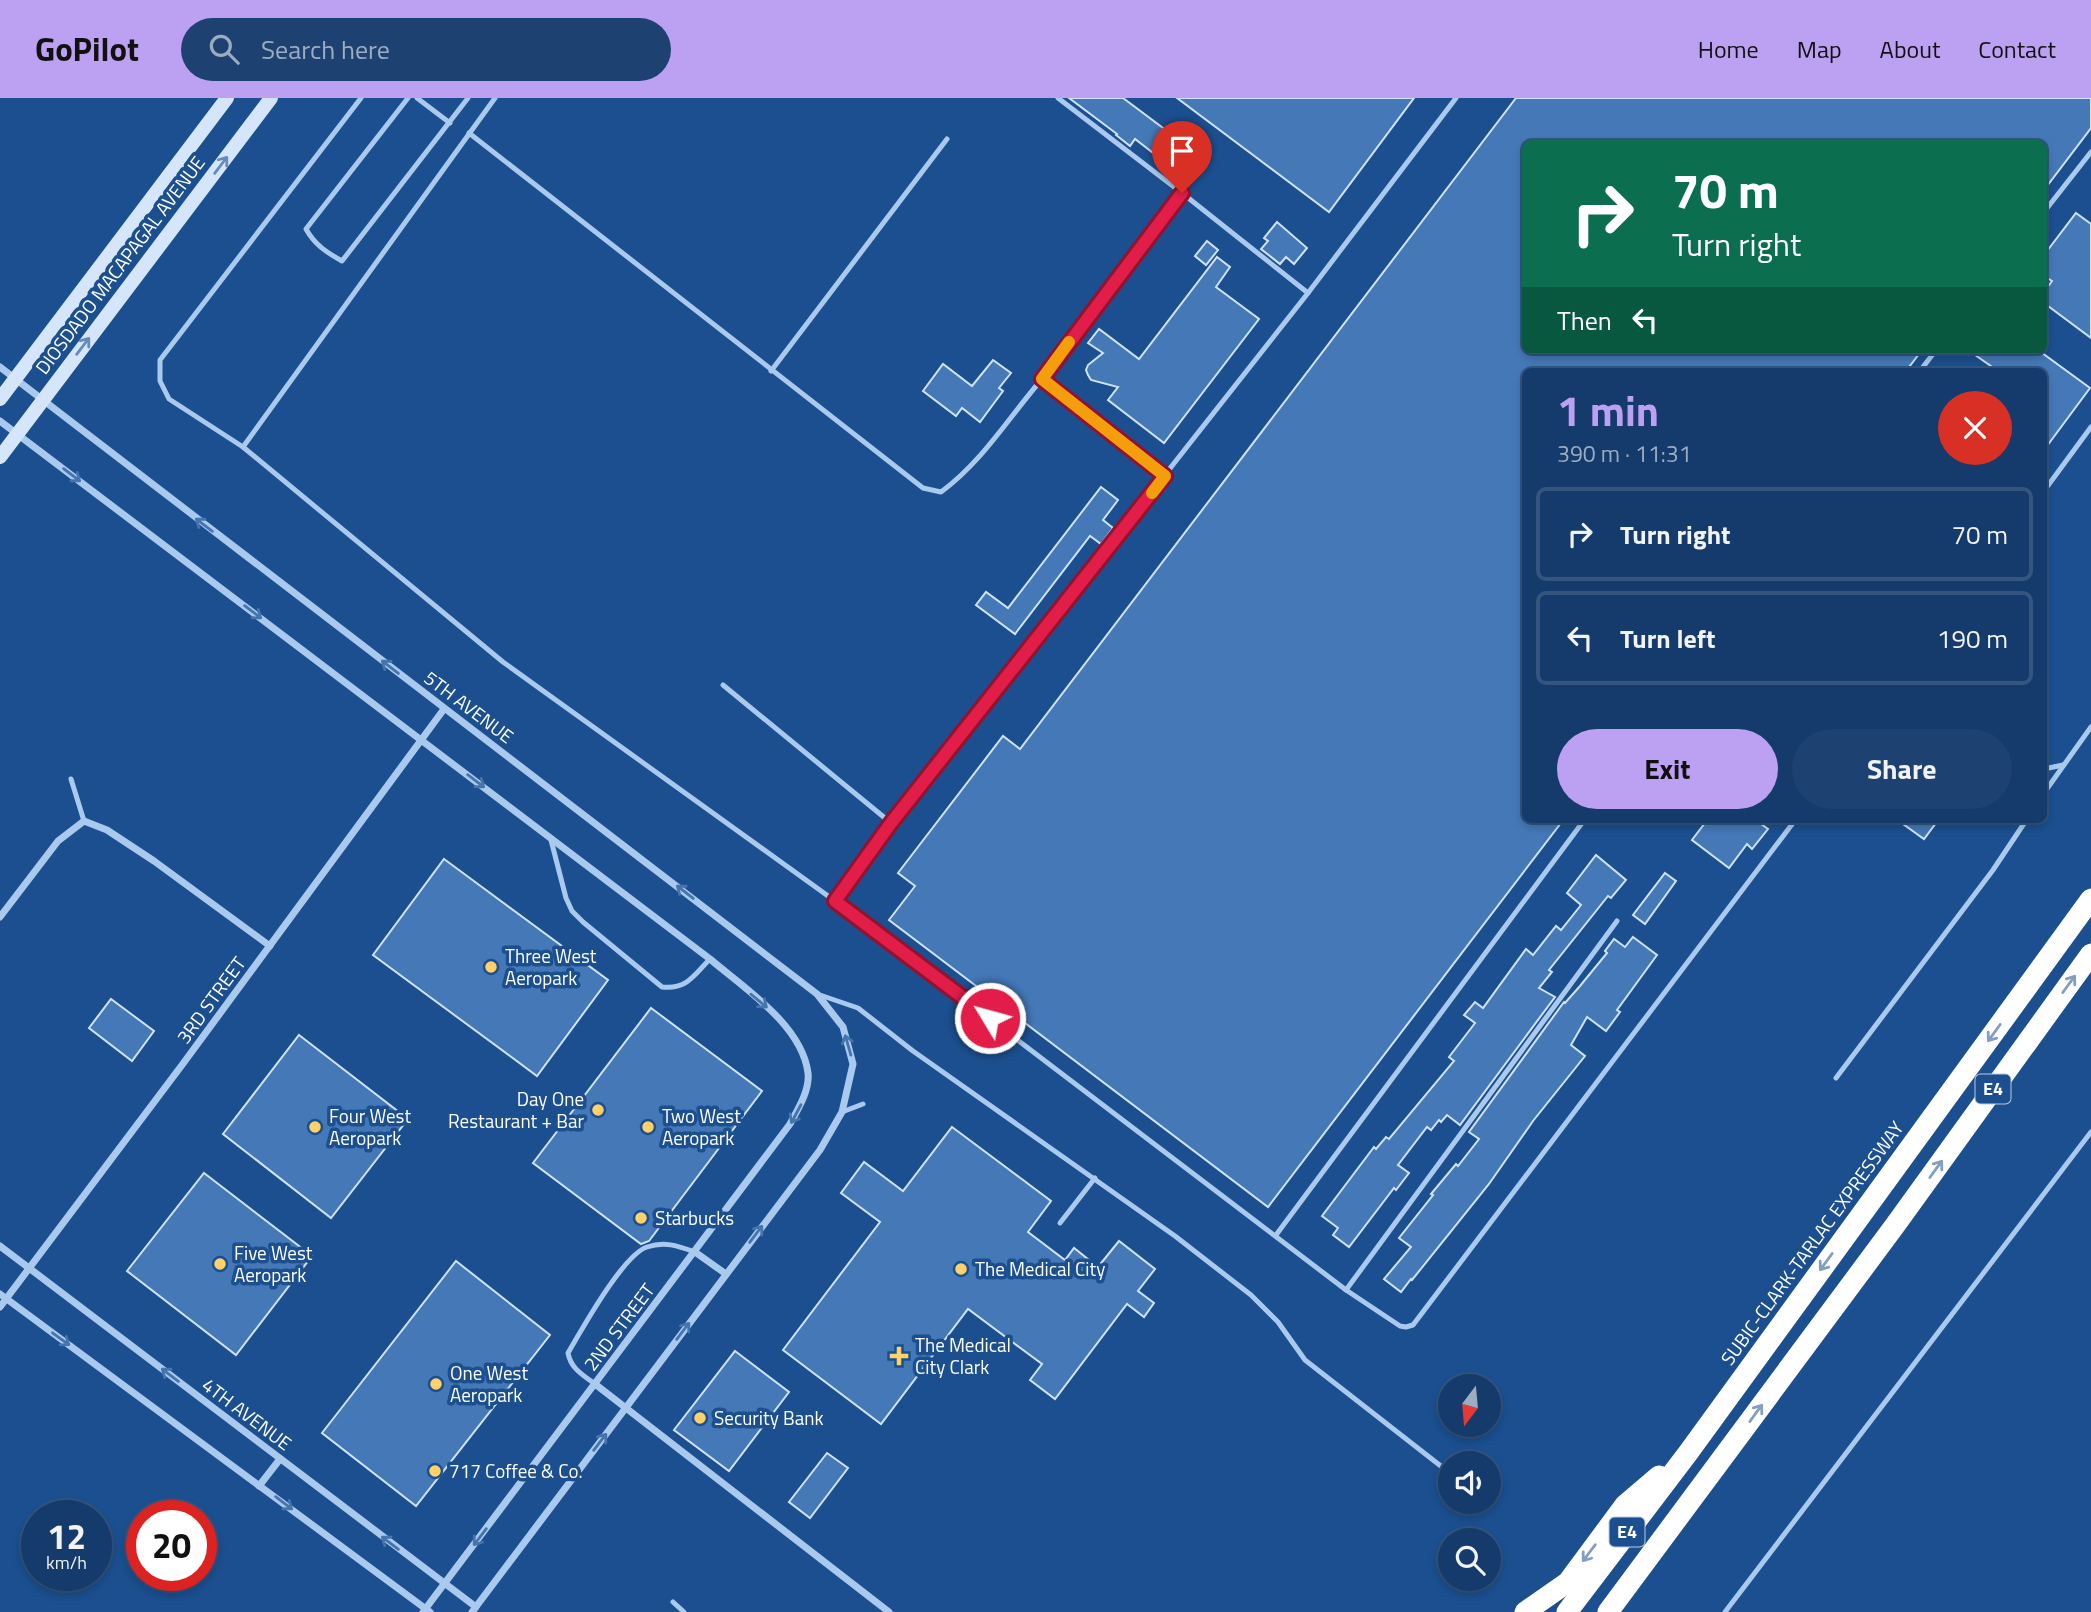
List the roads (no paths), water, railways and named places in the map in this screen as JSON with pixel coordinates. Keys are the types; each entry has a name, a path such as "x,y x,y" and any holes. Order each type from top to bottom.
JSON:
{"highway":[{"name":"SUBIC-CLARK-TARLAC EXPRESSWAY","path":"1567,1612 1688,1453 2091,899"},
{"name":"E4","path":"1608,1612 1904,1213 2091,954"},
{"path":"1525,1612 1568,1582 1625,1505 1688,1453"},
{"path":"1625,1612 1648,1581 1716,1468"}],"main road":[{"name":"DIOSDADO MACAPAGAL AVENUE","path":"0,399 227,98"},
{"name":"DIOSDADO MACAPAGAL AVENUE","path":"0,457 271,98"}],"street":[{"name":"5TH AVENUE","path":"0,367 817,994 843,1027 853,1064 842,1112"},
{"path":"0,421 709,959"},
{"name":"3RD STREET","path":"0,1307 3,1296 29,1269 444,709"},
{"path":"0,917 58,841 84,821 107,830 154,861 270,946"},
{"name":"2ND STREET","path":"426,1611 695,1252 795,1115 804,1098 809,1074 802,1049 786,1023 709,959"},
{"path":"476,1610 820,1150 842,1112"},
{"name":"4TH AVENUE","path":"0,1247 476,1610"},
{"path":"695,1252 726,1274"},
{"path":"3,1296 426,1611"},
{"path":"595,1384 889,1612"},
{"path":"260,1486 280,1459"}],"lane":[{"path":"361,98 160,360 160,381 169,399 243,447 503,662 835,901 1346,1290 1399,1326 1413,1325 1793,823"},
{"path":"408,98 306,229 314,243 342,261 468,98"},
{"path":"416,98 450,122"},
{"path":"243,447 495,98"},
{"path":"1058,98 1308,293"},
{"path":"835,901 891,823 1308,293 1456,98"},
{"path":"469,133 923,488 941,492 988,446 1182,193"},
{"path":"771,371 947,139"},
{"path":"2047,208 2091,152"},
{"path":"1922,368 1933,354"},
{"path":"1042,379 1165,476"},
{"path":"2047,487 2091,426"},
{"path":"723,685 891,823"},
{"path":"2047,789 2091,727"},
{"path":"2047,768 2063,765"},
{"path":"71,779 84,821"},
{"path":"1276,1235 1582,823"},
{"path":"1836,1078 1993,870 2024,823"},
{"path":"551,838 566,898 572,911 662,987 683,987 709,959"},
{"path":"1346,1290 1617,921"},
{"path":"817,994 858,1009 912,1051 1175,1236 1251,1296 1278,1322 1305,1360 1438,1464"},
{"path":"842,1112 863,1104"},
{"path":"1725,1612 2091,1132"},
{"path":"1060,1223 1095,1178"},
{"path":"595,1384 570,1362 568,1353 633,1255 646,1247 670,1243 695,1252"},
{"path":"673,1602 684,1612"}],"place":[{"name":"Three West Aeropark","path":"491,967"},
{"name":"Day One Restaurant + Bar","path":"598,1110"},
{"name":"Four West Aeropark","path":"315,1127"},
{"name":"Two West Aeropark","path":"648,1127"},
{"name":"Starbucks","path":"641,1218"},
{"name":"Five West Aeropark","path":"220,1264"},
{"name":"The Medical City","path":"961,1269"},
{"name":"The Medical City Clark","path":"899,1356"},
{"name":"One West Aeropark","path":"436,1384"},
{"name":"Security Bank","path":"700,1418"},
{"name":"717 Coffee & Co.","path":"435,1471"}]}
